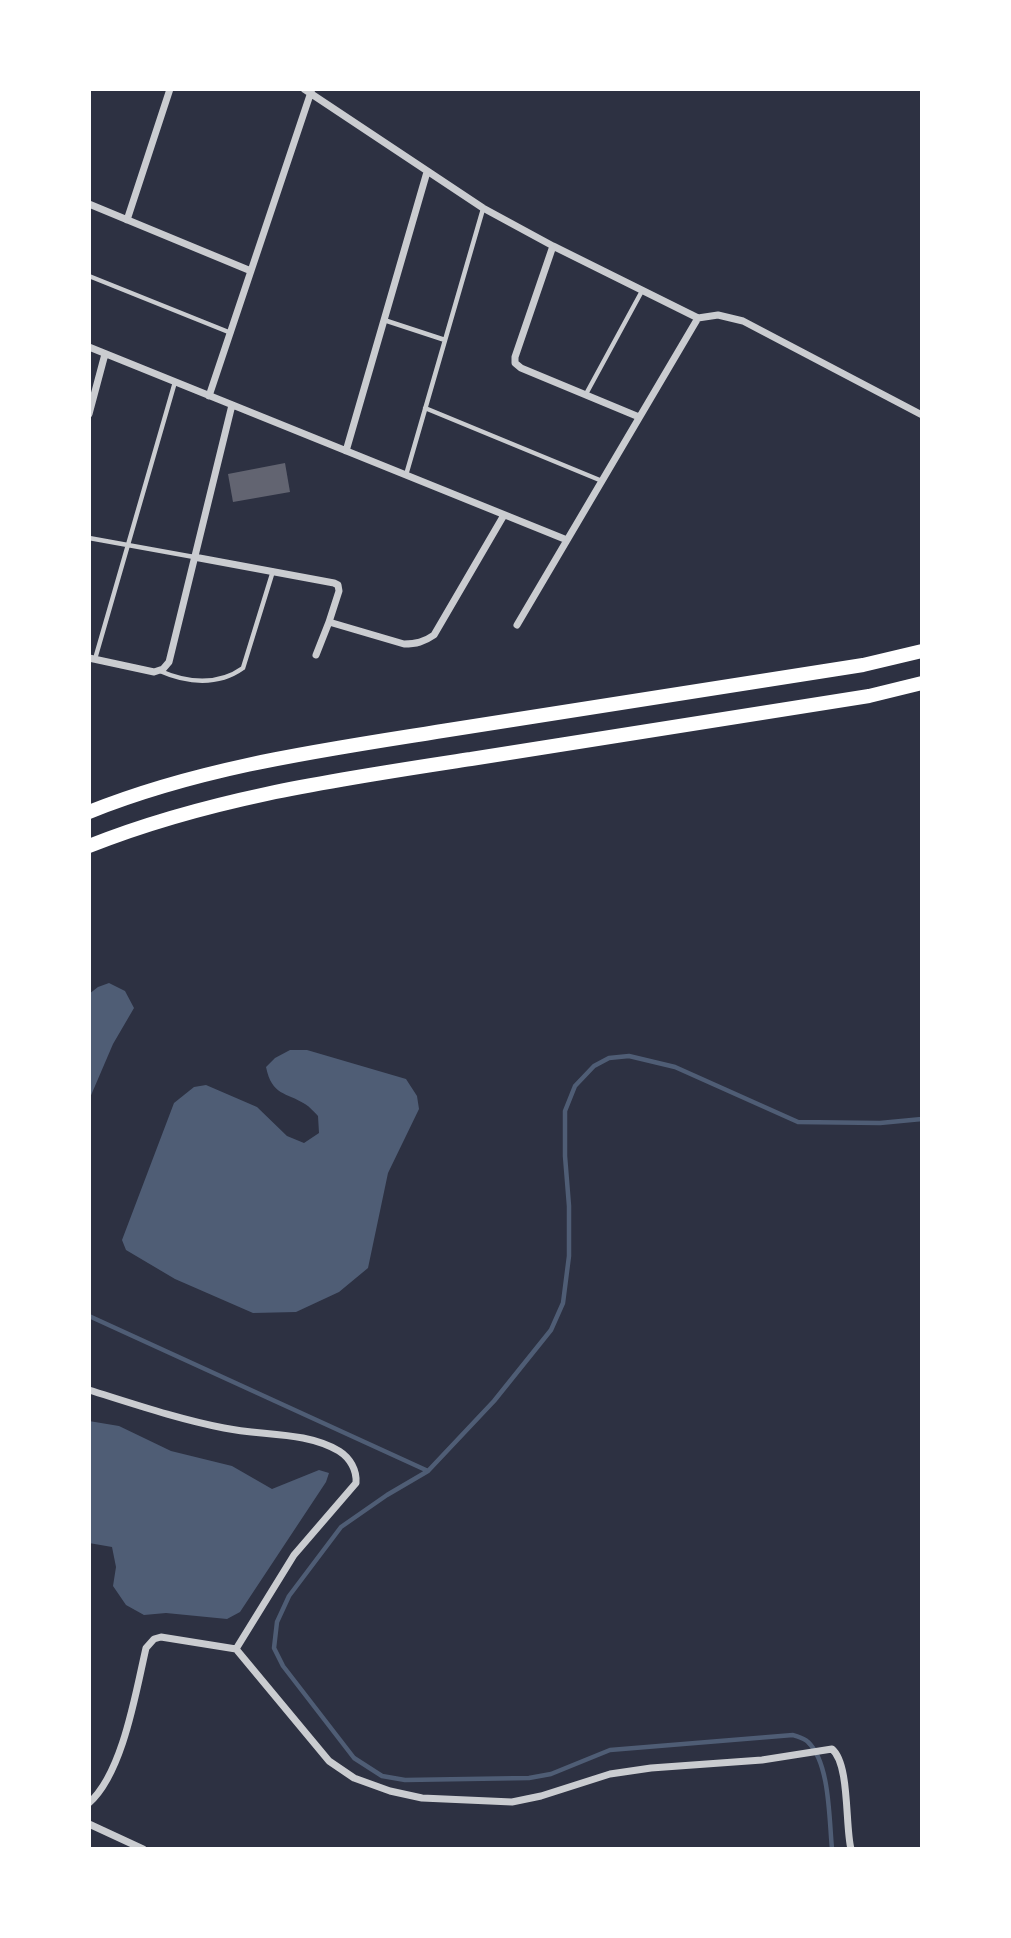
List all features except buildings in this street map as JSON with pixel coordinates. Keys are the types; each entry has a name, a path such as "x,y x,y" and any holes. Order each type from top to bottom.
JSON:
{"highway":[{"path":"89,812 193,778 294,755 850,668 922,651"},
{"path":"89,846 201,808 300,786 869,696 922,683"}],"street":[{"path":"127,220 170,89"},
{"path":"209,396 309,91 427,172 484,208 553,246 698,318 718,315 743,321 922,415"},
{"path":"346,451 427,172"},
{"path":"89,204 251,271"},
{"path":"553,246 515,363 520,368 639,417"},
{"path":"517,625 698,318"},
{"path":"89,347 567,540"},
{"path":"89,414 105,354"},
{"path":"92,658 154,672 169,662 232,405"},
{"path":"329,622 404,644 425,641 434,635 504,515"},
{"path":"194,557 338,585 339,591 316,655"},
{"path":"89,1390 198,1423 249,1433 298,1436 340,1452 351,1462 356,1483 294,1555 236,1649"},
{"path":"89,1802 99,1792 114,1765 128,1725 149,1643 162,1637 236,1649 329,1761 341,1770 390,1791 422,1798 512,1801 541,1796 610,1774 651,1768 762,1760 829,1749 837,1753 842,1772 851,1849"},
{"path":"89,1824 143,1849"}],"lane":[{"path":"406,475 484,208"},
{"path":"89,276 231,333"},
{"path":"585,395 642,291"},
{"path":"383,320 445,340"},
{"path":"92,658 175,382"},
{"path":"425,408 602,481"},
{"path":"89,538 194,557"},
{"path":"159,671 181,680 205,681 222,679 243,668 273,572"}],"water":[{"path":"109,983 125,991 134,1008 113,1044 89,1100 89,994"},
{"path":"290,1050 307,1050 406,1079 417,1096 419,1109 388,1173 368,1268 339,1292 296,1312 253,1313 175,1279 126,1250 122,1240 174,1103 194,1087 206,1085 257,1107 287,1136 304,1143 319,1133 318,1116 305,1104 276,1088 269,1076 266,1067 275,1058"},
{"path":"89,1421 119,1426 171,1451 232,1466 272,1489 319,1470 329,1473 326,1482 240,1612 227,1619 166,1613 144,1615 126,1605 113,1586 116,1567 112,1547 89,1543"}],"waterway":[{"path":"832,1849 827,1792 821,1763 808,1742 793,1735 610,1750 551,1774 529,1778 405,1780 382,1776 354,1758 283,1666 274,1648 277,1622 289,1596 341,1527 428,1471 494,1401 551,1330 563,1303 569,1256 565,1111 575,1086 594,1066 609,1058 629,1056 675,1067 798,1122 880,1123 922,1119"},
{"path":"89,1316 428,1471"}]}
